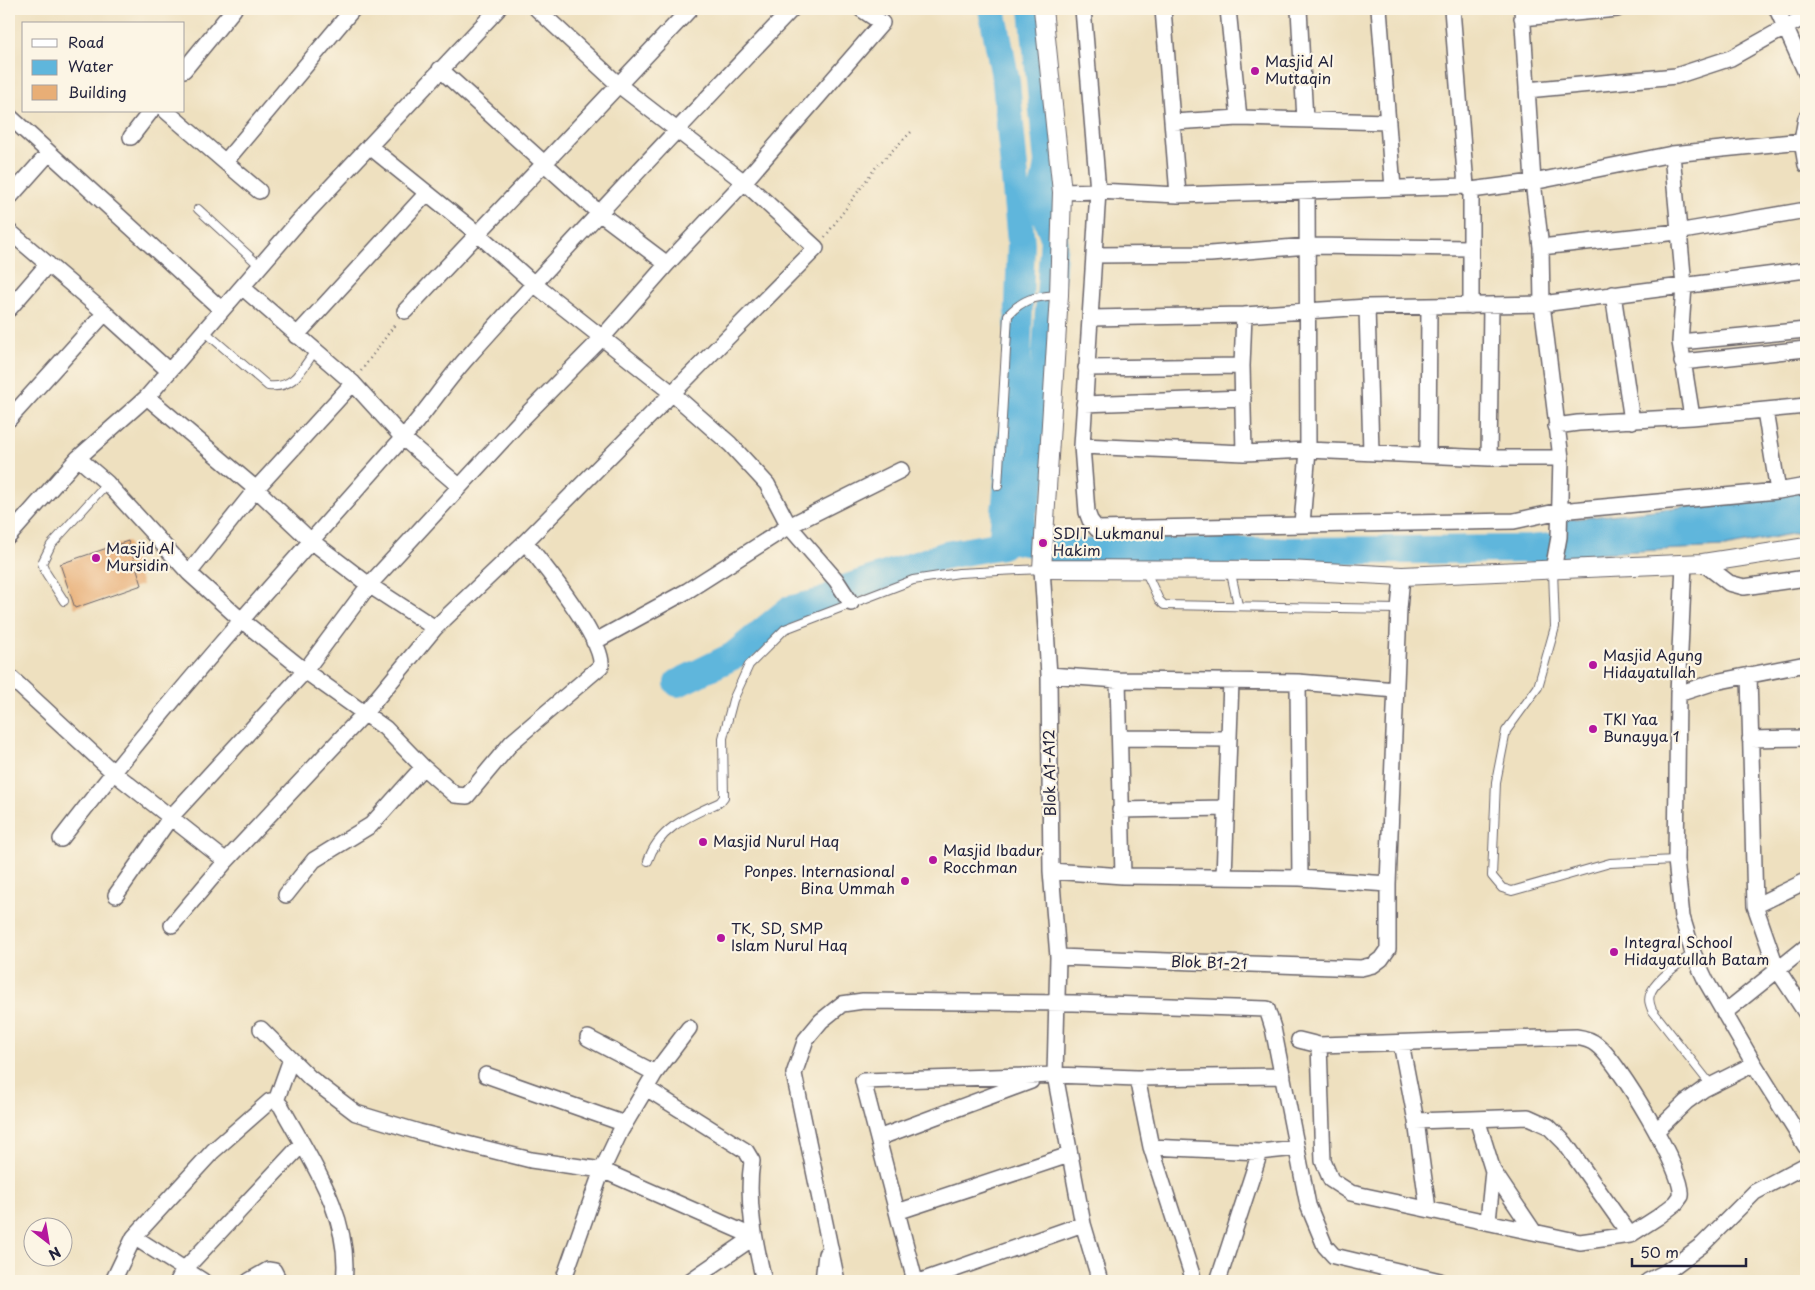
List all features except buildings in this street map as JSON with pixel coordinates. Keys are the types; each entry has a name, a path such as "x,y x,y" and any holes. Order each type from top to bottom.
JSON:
{"street":[{"path":"185,69 234,9"},
{"path":"225,162 353,9"},
{"path":"10,532 78,458 147,397 260,266 440,69 498,9"},
{"path":"172,925 226,860 364,714 435,628 525,542 742,326 816,248 744,182 620,86 537,9"},
{"path":"405,311 545,162 620,86 690,9"},
{"path":"61,839 113,772 240,619 403,438 463,362 598,212 792,9"},
{"path":"116,895 170,818 305,671 369,585 459,486 601,339 667,264 744,182 882,22 861,9"},
{"path":"1043,9 1069,192 1059,294 1042,569 1287,570 1402,576 1554,565 1703,563 1806,547"},
{"path":"1083,9 1095,191 1095,255 1082,446 1087,512 1097,529 1514,521 1560,511 1778,491 1806,486"},
{"path":"1162,9 1178,195"},
{"path":"1228,9 1239,118"},
{"path":"1299,9 1305,120"},
{"path":"1379,9 1393,188"},
{"path":"1452,9 1468,188 1471,306"},
{"path":"1554,565 1559,537 1561,458 1542,304 1541,248 1533,182 1522,14 1617,9"},
{"path":"1777,9 1806,74"},
{"path":"1527,90 1676,76 1732,58 1806,16"},
{"path":"440,69 545,162 598,212 667,264"},
{"path":"131,137 150,112"},
{"path":"167,112 259,191"},
{"path":"9,116 222,310"},
{"path":"1173,122 1239,118 1388,122"},
{"path":"1806,118 1802,142 1806,166"},
{"path":"1069,192 1095,191 1178,195 1393,188 1468,188 1533,182 1672,154 1802,142"},
{"path":"369,146 478,234 534,284 601,339 672,394 730,444 767,484 789,526 836,580 848,599"},
{"path":"9,198 49,153"},
{"path":"1672,154 1684,286 1680,342 1692,417"},
{"path":"1302,524 1308,450 1307,191"},
{"path":"296,336 427,193"},
{"path":"1541,248 1678,232 1806,210"},
{"path":"9,231 105,313 169,372"},
{"path":"1095,255 1210,254 1308,246 1471,248"},
{"path":"9,309 48,264"},
{"path":"1092,318 1244,315 1367,307 1542,304 1806,270"},
{"path":"242,287 296,336 353,383 403,438 459,486"},
{"path":"1612,294 1632,421"},
{"path":"1489,458 1491,305"},
{"path":"1428,454 1429,306"},
{"path":"1367,307 1371,452"},
{"path":"9,419 105,313"},
{"path":"1244,315 1242,366 1244,453"},
{"path":"1680,342 1806,330"},
{"path":"1682,362 1806,349"},
{"path":"1086,368 1242,366"},
{"path":"189,573 256,489 353,383"},
{"path":"147,397 256,489 310,540 369,585 435,628"},
{"path":"1084,404 1244,398"},
{"path":"1556,426 1578,423 1692,417 1806,406"},
{"path":"1765,411 1778,491"},
{"path":"1082,446 1244,453 1308,450 1489,458 1561,458"},
{"path":"78,458 107,482 189,573 240,619 305,671 385,728 423,767 455,795 467,796 512,742 601,666 601,655 594,642 548,570 525,542"},
{"path":"594,642 687,591 789,526 901,470"},
{"path":"1703,563 1729,583 1744,587 1806,578"},
{"path":"1684,564 1678,694 1676,860 1682,917 1693,953 1724,1013 1806,1146"},
{"name":"Blok A1-A12","path":"1042,569 1049,675 1051,871 1058,957 1057,1003 1050,1076 1084,1224 1100,1281"},
{"path":"1051,871 1123,876 1300,878 1388,884 1402,576"},
{"path":"1678,694 1710,684 1806,664"},
{"path":"1049,675 1118,680 1298,682 1396,690"},
{"path":"1749,675 1755,906 1777,969 1806,1013"},
{"path":"9,676 113,772 226,860"},
{"path":"1118,680 1121,738 1120,810 1123,876"},
{"path":"1224,877 1231,681"},
{"path":"1298,682 1300,878"},
{"path":"1121,738 1228,739"},
{"path":"1750,739 1806,738"},
{"path":"286,894 314,860 371,825 423,767"},
{"path":"1120,810 1226,808"},
{"path":"1755,906 1806,881"},
{"name":"Blok B1-21","path":"1058,957 1361,968 1373,965 1388,949 1388,884"},
{"path":"1724,1013 1806,947"},
{"path":"837,1281 794,1074 806,1039 821,1021 842,1004 863,1001 1057,1003 1267,1009 1274,1028 1296,1148 1314,1223 1325,1246 1334,1256 1440,1281"},
{"path":"563,1281 602,1170 625,1124 655,1073 689,1028"},
{"path":"261,1029 310,1078 356,1113 419,1132 531,1160 602,1170 754,1236"},
{"path":"1299,1040 1319,1045 1576,1037 1586,1039 1604,1051 1656,1131 1680,1181 1681,1196 1676,1203 1658,1217 1630,1235 1580,1242 1351,1193 1331,1180 1323,1161 1319,1045"},
{"path":"588,1038 655,1073"},
{"path":"1401,1043 1416,1121 1428,1209"},
{"path":"276,1101 291,1059"},
{"path":"1656,1131 1686,1102 1711,1085 1754,1064"},
{"path":"486,1075 625,1124"},
{"path":"915,1281 863,1081 1050,1076 1137,1078 1283,1076"},
{"path":"878,1138 1050,1076"},
{"path":"1137,1078 1151,1147 1194,1281"},
{"path":"646,1088 746,1151 752,1161 750,1173 754,1236 764,1281"},
{"path":"113,1281 134,1238 212,1151 270,1101 276,1101 281,1106 302,1144 332,1204 343,1234 346,1264 344,1281"},
{"path":"1416,1121 1528,1117 1548,1126 1565,1143 1630,1235"},
{"path":"1478,1119 1493,1170 1534,1232"},
{"path":"181,1276 302,1144"},
{"path":"1151,1147 1260,1152 1296,1148"},
{"path":"1218,1281 1260,1152"},
{"path":"897,1212 1069,1154"},
{"path":"1648,1281 1666,1272 1702,1245 1755,1192 1806,1165"},
{"path":"1488,1221 1493,1170"},
{"path":"921,1281 1084,1224"},
{"path":"690,1281 754,1236"},
{"path":"134,1238 181,1276 203,1281"},
{"path":"823,1281 828,1240"},
{"path":"249,1281 268,1270 274,1272 279,1281"}],"lane":[{"path":"198,210 260,266"},
{"path":"998,486 1008,315 1018,305 1030,298 1059,294"},
{"path":"204,330 268,386 280,387 288,385 315,351"},
{"path":"64,601 46,573 42,563 51,545 107,482"},
{"path":"1554,565 1555,627 1538,687 1506,731 1496,782 1492,876 1502,888 1512,891 1610,864 1676,860"},
{"path":"648,861 660,837 676,823 720,802 724,797 723,738 733,700 749,666 785,629 848,599 913,580 959,572 1042,569"},
{"path":"1144,569 1158,600 1164,605 1399,609"},
{"path":"1230,569 1238,605"},
{"path":"1693,953 1655,985 1650,994 1650,1002 1652,1010 1711,1085"}],"path":[{"path":"816,248 876,167 911,132"},
{"path":"353,383 405,311"}],"water":[{"path":"1806,490 1806,531 1725,547 1553,555 1554,521 1766,498"}],"waterway":[{"path":"678,683 733,656 789,610 823,602 844,589 946,555 1002,545 1016,397 1021,243 1006,82 992,9"},
{"path":"1033,9 1048,163 1041,203 1054,237 1039,455 1015,540 1042,545 1053,553 1529,549 1587,544"}],"place":[{"name":"Masjid Al Muttaqin","path":"1255,71"},
{"name":"SDIT Lukmanul Hakim","path":"1043,543"},
{"name":"Masjid Al Mursidin","path":"96,558"},
{"name":"Masjid Agung Hidayatullah","path":"1593,665"},
{"name":"TKI Yaa Bunayya 1","path":"1593,729"},
{"name":"Masjid Nurul Haq","path":"703,842"},
{"name":"Masjid Ibadur Rocchman","path":"933,860"},
{"name":"Ponpes. Internasional Bina Ummah","path":"905,881"},
{"name":"TK, SD, SMP Islam Nurul Haq","path":"721,938"},
{"name":"Integral School Hidayatullah Batam","path":"1614,952"}]}
